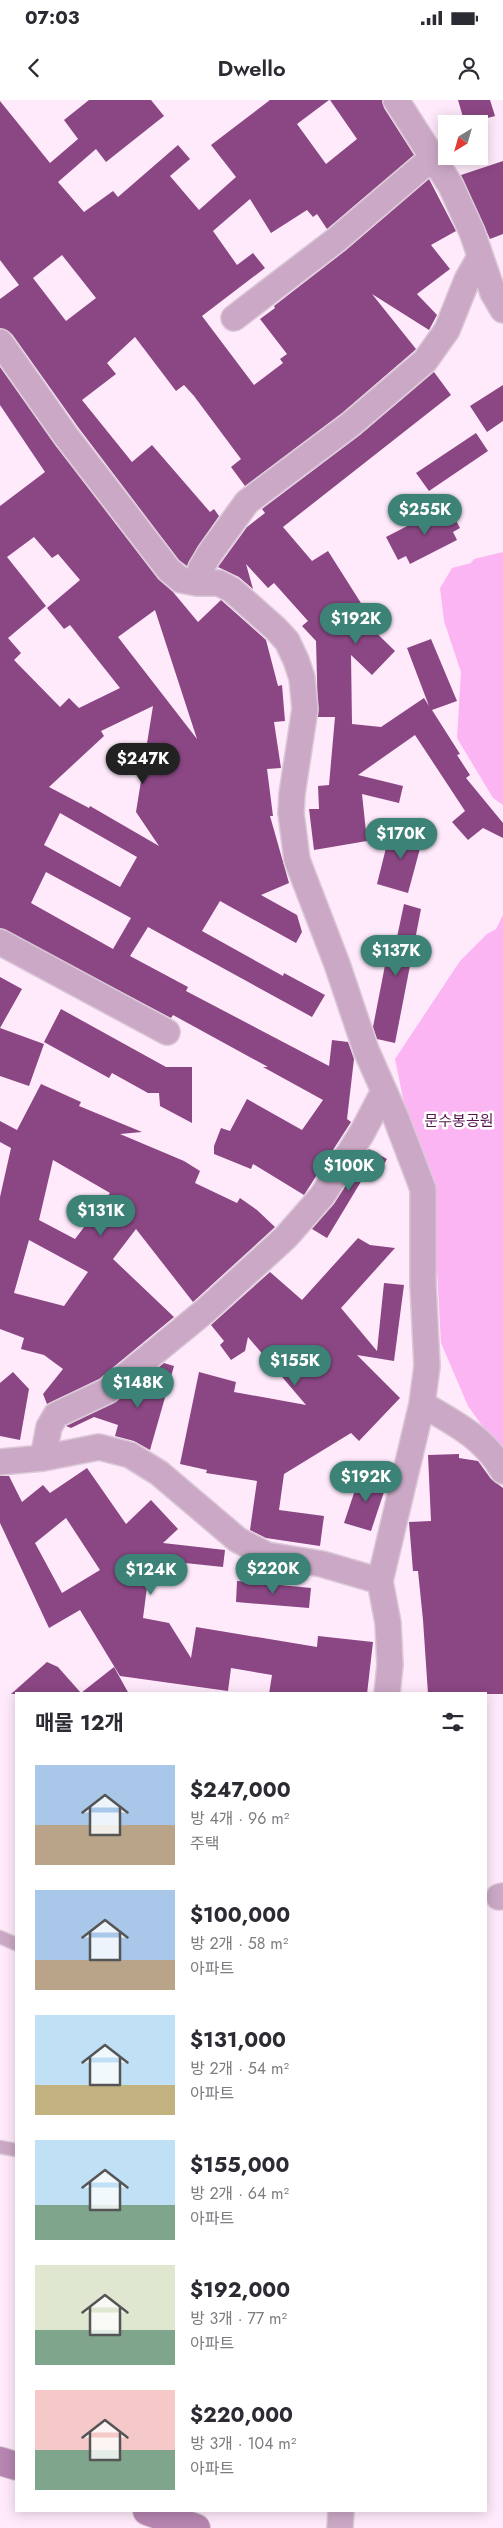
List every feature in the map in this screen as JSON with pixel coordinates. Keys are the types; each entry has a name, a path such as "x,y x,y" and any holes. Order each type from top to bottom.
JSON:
{"main road":[{"path":"0,2461 15,2466"},
{"path":"150,2512 196,2528"}],"street":[{"path":"396,100 451,186 493,293 503,310"},
{"path":"234,318 336,240 432,158"},
{"path":"196,583 206,560 247,502 351,424 425,361 447,330 467,280 480,257"},
{"path":"0,342 66,436 169,570 181,580 196,583 219,583 232,590 287,641 302,678 305,709 291,803 297,860 337,964 363,1042 383,1093 396,1118 423,1190 423,1284 428,1366 422,1404 380,1581 388,1624 390,1665 387,1692"},
{"path":"0,942 167,1032"},
{"path":"43,1458 48,1427 56,1415 107,1391 205,1312 286,1238 322,1196 362,1133 383,1093"},
{"path":"422,1404 465,1429 493,1454 503,1471"},
{"path":"0,1462 43,1458 99,1447 130,1455 159,1473 238,1540 267,1555 322,1564 380,1581"},
{"path":"340,2528 341,2512"}],"lane":[{"path":"0,1937 15,1944"},
{"path":"0,2147 15,2150"}],"green space":[{"path":"503,552 503,805 493,798 457,738 461,672 444,621 440,588 452,568 471,563 474,559"},
{"name":"문수봉공원","path":"503,915 503,1455 468,1406 441,1343 433,1195 405,1108 395,1059 460,961 487,934 496,929"}],"building":[{"path":"89,100 151,100 164,116 106,162 96,149 58,182 84,212 113,191 118,197 178,145 190,159 170,176 199,210 236,177 211,145 270,100 329,100 297,124 326,164 357,139 330,100 382,100 384,108 414,155 327,229 317,214 313,217 307,210 271,233 250,199 213,231 237,265 253,253 265,268 202,316 254,385 283,363 280,359 287,354 260,319 345,251 429,179 456,231 431,245 450,269 417,294 437,315 429,330 372,294 416,349 342,413 245,486 231,467 241,459 194,396 184,385 176,391 135,337 107,363 116,374 82,400 132,462 152,445 210,512 214,509 219,516 198,546 187,566 179,560 78,427 12,334 0,328 0,299 19,285 0,260 0,101 50,163 78,139 64,120","holes":["62,255 96,298 66,321 33,278"]},
{"path":"458,100 490,100 495,116 488,118 488,115 462,115"},
{"path":"503,161 503,234 490,239 461,175"},
{"path":"0,367 55,445 158,579 173,592 198,622 221,600 266,640 278,686 282,685 285,721 274,722 281,768 267,769 273,816 270,816 289,883 261,895 297,915 302,932 296,943 220,901 202,931 283,976 284,973 325,995 312,1017 148,927 130,956 188,987 186,991 329,1066 332,1040 348,1042 354,1059 347,1119 351,1122 304,1195 253,1164 251,1169 214,1154 214,1146 221,1128 230,1131 247,1099 302,1130 323,1100 263,1067 268,1067 173,1015 171,1018 0,928 0,506 45,472 0,405","holes":["34,537 52,558 58,554 80,580 47,608 64,629 70,625 120,688 79,708 69,698 60,707 14,660 21,653 8,638 46,606 7,557","155,610 197,739 118,637","153,706 136,812 159,846 90,806 89,808 49,787 104,736 101,731","60,813 137,857 120,887 44,845","46,872 131,918 113,949 31,903"]},
{"path":"434,372 451,395 283,527 312,561 328,551 366,611 358,615 395,651 372,675 351,655 352,724 381,727 424,698 429,706 407,648 431,639 457,701 432,710 460,754 457,755 470,775 466,778 503,823 503,838 483,828 468,840 452,822 465,811 415,735 358,775 403,786 399,803 362,794 367,841 314,850 309,809 319,809 318,786 329,785 335,717 318,717 316,641 302,626 308,621 274,583 268,588 246,564 253,589 239,577 218,567 247,527 265,513 262,509 360,435"},
{"path":"503,385 503,421 487,432 470,406"},
{"path":"476,433 488,451 429,491 416,473"},
{"path":"448,505 460,528 453,532 457,540 410,564 406,556 398,560 386,537"},
{"path":"402,824 425,830 408,893 377,884 387,844 396,846"},
{"path":"404,904 421,909 395,1043 377,1039 373,1027 387,955 393,956"},
{"path":"0,977 22,989 0,1028"},
{"path":"61,1009 166,1067 192,1067 192,1123 160,1106 159,1093 148,1093 112,1073 109,1078 44,1042"},
{"path":"0,1028 44,1044 29,1086 0,1076"},
{"path":"41,1084 81,1102 79,1106 142,1132 120,1134 184,1161 200,1171 195,1183 237,1203 240,1198 257,1210 275,1227 193,1302 136,1229 113,1259 174,1317 99,1379 47,1404 43,1394 63,1369 44,1355 21,1349 24,1338 0,1329 0,1197 11,1148 0,1142 0,1121 17,1130","holes":["53,1160 110,1193 75,1239 39,1220","29,1240 88,1272 64,1306 14,1293"]},
{"path":"369,1149 387,1159 377,1175 368,1170 327,1238 312,1229 334,1204"},
{"path":"358,1238 370,1245 395,1248 341,1308 377,1351 384,1283 404,1285 394,1361 357,1355 400,1398 359,1441 351,1433 284,1474 279,1510 324,1516 320,1546 266,1538 250,1530 257,1481 206,1473 207,1470 180,1464 199,1372 236,1382 234,1392 306,1405 248,1337 245,1351 231,1360 220,1345 224,1341 211,1325 270,1272 302,1300"},
{"path":"164,1363 174,1366 150,1450 134,1441 115,1436 118,1425 94,1417 71,1428 66,1426 116,1402"},
{"path":"13,1372 29,1389 20,1440 0,1436 0,1383"},
{"path":"459,1454 459,1458 478,1461 491,1479 503,1488 503,1694 487,1694 487,1692 428,1692 418,1571 413,1571 409,1522 431,1521 428,1455"},
{"path":"87,1468 126,1524 151,1500 178,1529 163,1543 225,1550 223,1567 128,1557 147,1587 143,1618 169,1623 191,1658 196,1627 317,1647 318,1636 373,1642 367,1692 269,1692 272,1675 231,1668 228,1691 120,1676 80,1610 49,1628 0,1523 0,1476 9,1476 22,1502 43,1485 50,1493","holes":["66,1518 100,1570 62,1593 35,1543"]},
{"path":"360,1475 387,1483 371,1531 344,1523"},
{"path":"237,1581 311,1588 309,1608 236,1602"},
{"path":"47,1662 58,1667 80,1692 15,1692 15,1694 11,1694"},
{"path":"114,1667 128,1692 82,1692"}]}
